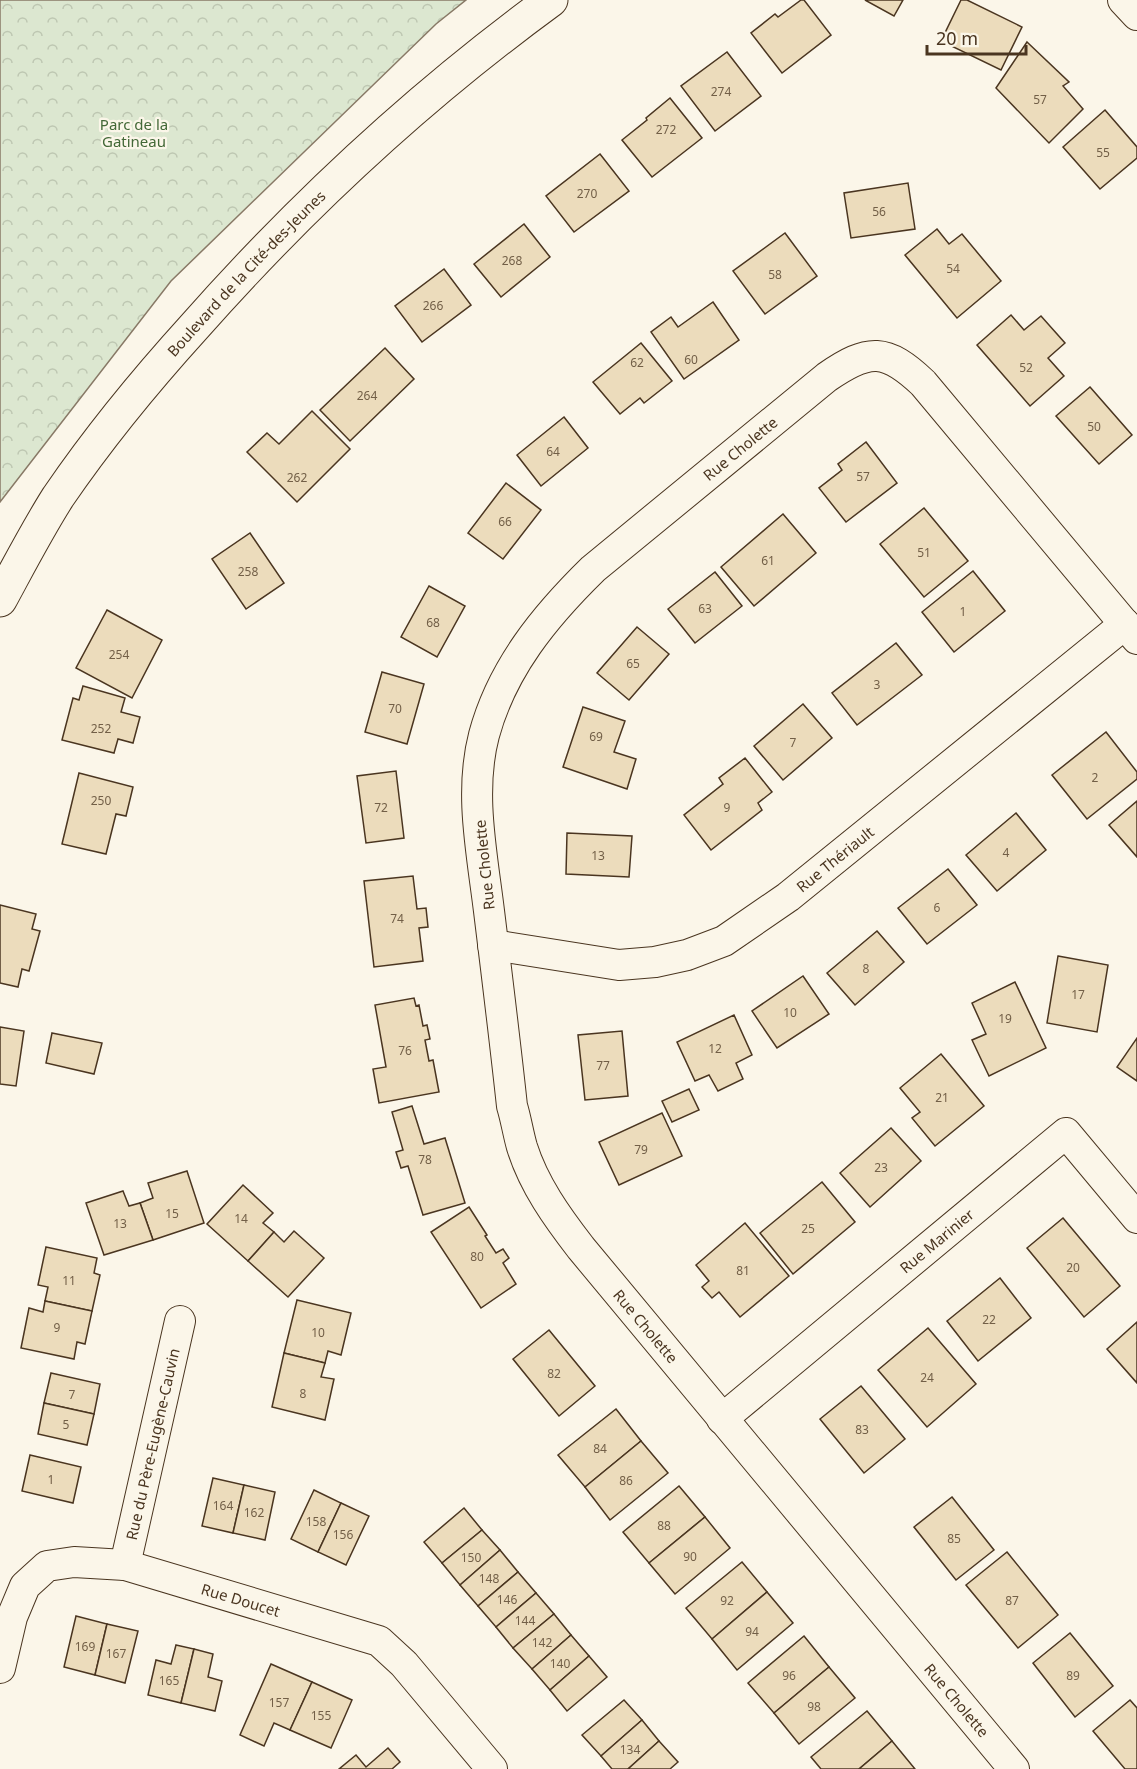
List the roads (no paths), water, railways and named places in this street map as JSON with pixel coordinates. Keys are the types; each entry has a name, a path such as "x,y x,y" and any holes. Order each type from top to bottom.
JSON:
{"street":[{"name":"Boulevard de la Cité-des-Jeunes","path":"0,600 57,499 92,449 139,390 215,303 281,233 372,147 448,80 551,0"},
{"path":"1123,0 1137,15"},
{"name":"Rue Cholette","path":"1014,1769 582,1248 556,1216 537,1183 523,1149 512,1106 478,821 477,773 484,735 495,702 512,668 533,636 562,600 592,569 827,377 849,362 869,356 886,356 906,367 923,383 1131,631"},
{"name":"Rue Thériault","path":"493,945 619,965 656,962 687,955 724,941 788,897 1131,631"},
{"name":"Rue Marinier","path":"722,1419 1066,1133 1137,1218"},
{"name":"Rue du Père-Eugène-Cauvin","path":"125,1565 180,1322"},
{"name":"Rue Doucet","path":"0,1668 12,1617 25,1586 47,1566 74,1562 125,1565 379,1641 404,1664 492,1769"}],"park label":[{"name":"Parc de la Gatineau","path":"134,132"}]}
